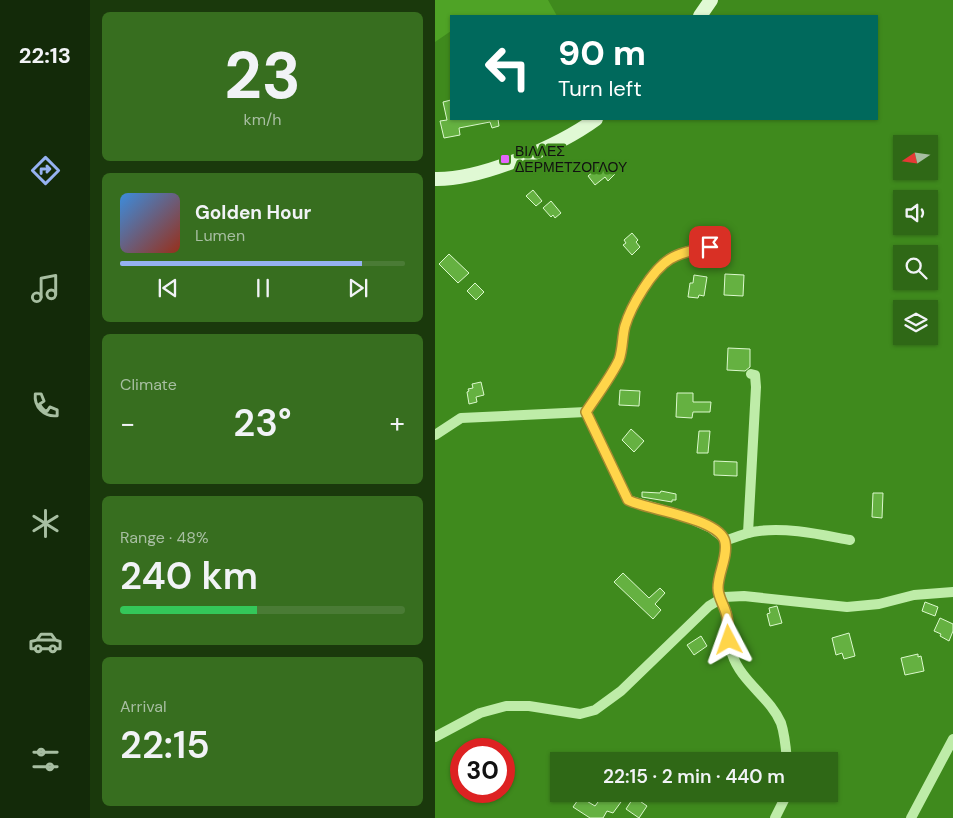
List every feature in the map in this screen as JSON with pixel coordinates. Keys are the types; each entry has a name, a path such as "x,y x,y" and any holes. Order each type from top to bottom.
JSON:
{"street":[{"path":"701,15 711,0"},
{"path":"435,179 449,179 475,174 513,161 570,135 594,120"},
{"path":"586,412 619,360 625,326 640,293 653,276 670,259 696,250 725,245"},
{"path":"749,533 756,387 755,375 751,374"},
{"path":"435,435 461,418 586,412"},
{"path":"586,412 628,500 684,516 716,531 725,541 725,553 718,588 720,599 727,614 732,656 743,674 780,722 786,752"},
{"path":"725,541 764,530 800,532 850,540"},
{"path":"435,737 480,713 506,706 529,706 580,714 595,710 621,691 701,613 720,599 733,596 751,596 847,608 879,604 914,595 953,592"},
{"path":"911,818 953,739"},
{"path":"775,818 783,802"}],"green space":[{"path":"435,0 548,0 556,15 450,15 450,32 435,42"}],"building":[{"path":"450,100 450,120 498,120 499,126 492,128 490,122 459,128 460,135 444,138 440,121 447,120 443,102"},
{"path":"605,162 615,174 608,181 605,177 595,185 588,176"},
{"path":"533,190 542,201 536,206 526,196"},
{"path":"551,201 561,213 555,218 553,215 551,217 543,208"},
{"path":"632,233 638,240 636,242 640,247 632,255 623,245 626,243 624,240"},
{"path":"449,254 469,273 458,283 439,264"},
{"path":"725,274 744,275 743,296 724,295"},
{"path":"694,275 707,277 704,296 699,295 698,298 688,297 690,283 693,283"},
{"path":"475,283 484,292 476,300 467,291"},
{"path":"728,348 750,349 750,367 745,371 727,370"},
{"path":"481,382 484,395 476,397 477,402 469,404 468,389 473,388 472,384"},
{"path":"620,390 640,391 639,406 619,405"},
{"path":"677,393 693,393 693,402 711,402 710,412 693,412 692,418 676,417"},
{"path":"631,429 644,441 634,452 622,440"},
{"path":"699,431 710,431 708,453 697,453"},
{"path":"714,461 737,462 737,476 714,475"},
{"path":"661,491 676,494 676,500 672,500 672,502 642,497 642,492 660,493"},
{"path":"873,493 883,493 882,518 872,517"},
{"path":"623,573 649,598 660,588 665,593 655,604 661,610 653,619 614,582"},
{"path":"925,602 938,607 935,616 922,611"},
{"path":"777,606 782,623 770,626 767,614 770,613 769,608"},
{"path":"940,618 953,624 953,631 949,641 934,631"},
{"path":"849,633 855,656 844,659 842,653 836,655 832,638"},
{"path":"701,636 707,646 694,655 687,645"},
{"path":"918,654 918,657 921,656 924,671 905,675 901,658"},
{"path":"576,802 588,802 595,806 598,802 621,802 613,813 607,811 603,818 590,818 573,807"},
{"path":"631,802 641,802 647,806 639,818 626,809"}],"place":[{"name":"ΒΙΛΛΕΣ ΔΕΡΜΕΤΖΟΓΛΟΥ","path":"505,159"}],"route":[{"path":"710,247 670,259 640,293 625,326 619,360 586,412 628,500 684,516 716,531 725,541 725,553 718,588 727,614 729,640"}]}
